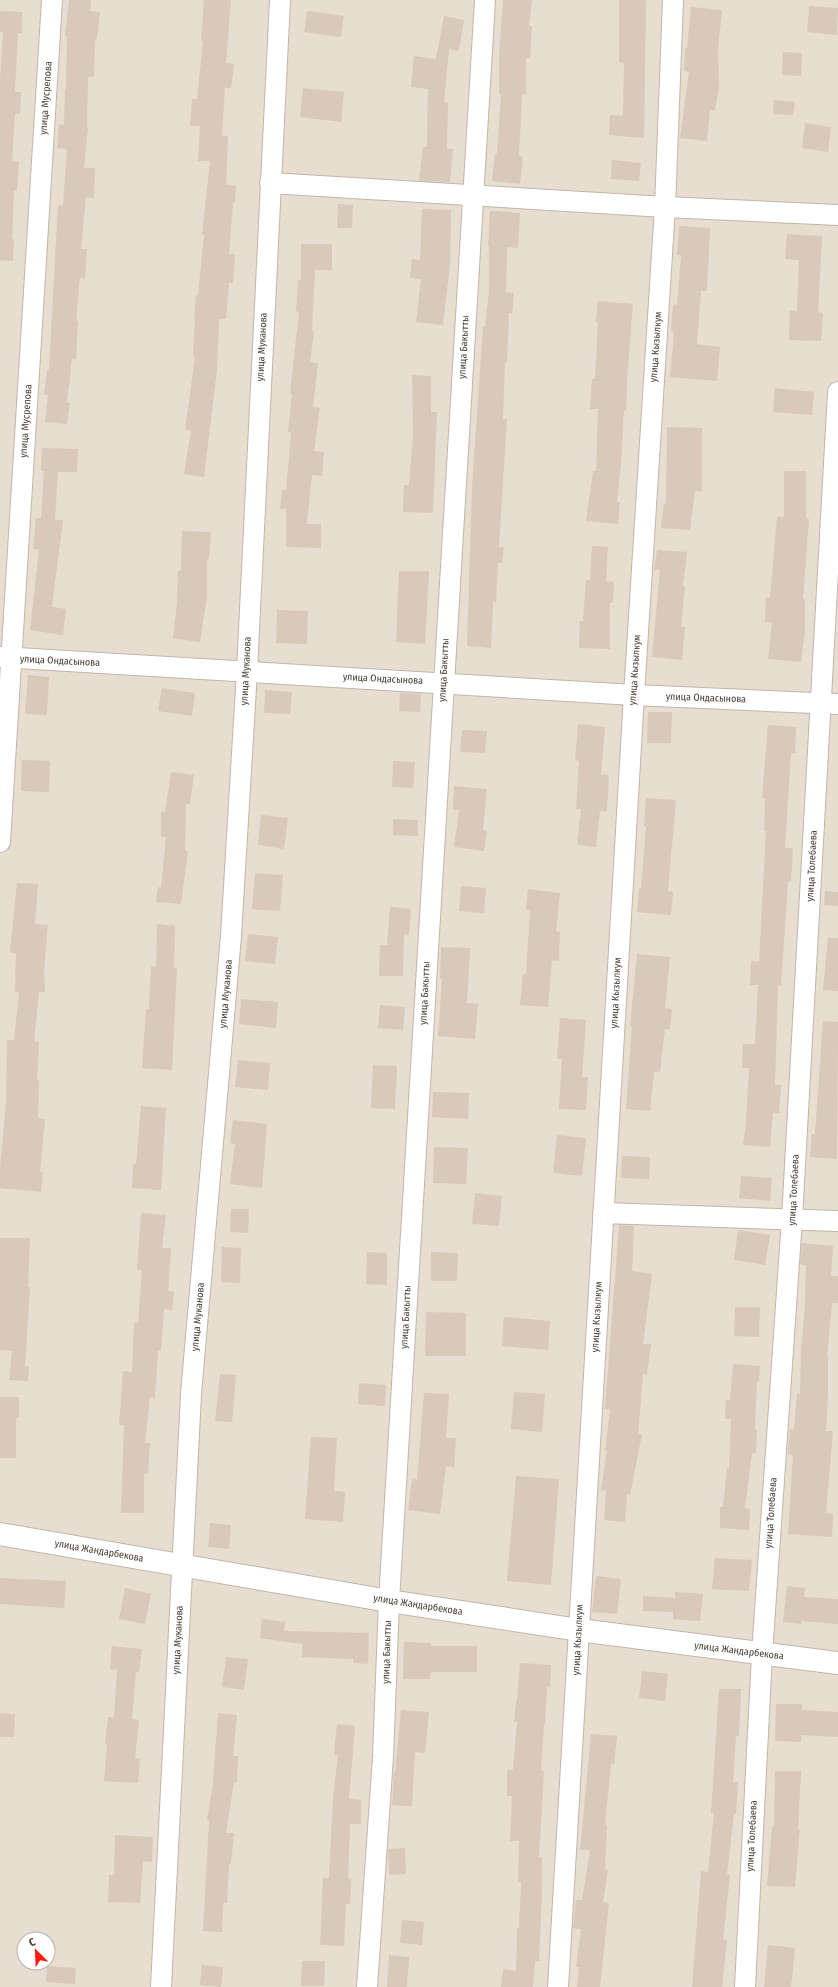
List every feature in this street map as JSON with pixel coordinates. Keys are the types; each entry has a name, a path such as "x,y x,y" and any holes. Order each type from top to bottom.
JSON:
{"street":[{"name":"улица Мусрепова","path":"0,842 6,658 52,0"},
{"name":"улица Муканова","path":"160,1987 191,1394 231,936 280,0"},
{"name":"улица Бакытты","path":"366,1987 383,1757 389,1601 485,0"},
{"name":"улица Кызылкум","path":"558,1987 634,695 665,207 673,0"},
{"path":"270,183 665,207 838,215"},
{"name":"улица Толебаева","path":"745,1987 762,1654 829,703 838,392"},
{"name":"улица Ондасынова","path":"6,658 634,695 829,703"},
{"path":"603,1213 838,1221"},
{"name":"улица Жандарбекова","path":"0,1534 389,1601 579,1630 838,1663"}],"shaded area":[{"path":"0,0 838,0 838,1987 0,1987"}],"building":[{"path":"69,0 91,0 90,11 100,12 97,39 95,39 94,77 88,77 88,127 84,168 95,168 94,198 86,197 81,249 87,249 85,279 80,278 76,321 78,321 76,359 72,359 67,403 70,403 67,424 45,422 48,395 44,395 47,370 49,370 58,205 63,206 67,149 57,148 59,124 64,125 67,36 65,36"},
{"path":"204,0 231,0 226,63 234,64 231,88 225,88 222,136 228,136 226,185 236,186 235,203 233,203 229,254 235,254 233,283 229,283 226,319 219,319 217,370 204,477 184,474 191,430 185,430 195,357 193,356 194,317 196,295 198,295 204,235 202,235 210,161 198,161 200,126 190,126 192,99 197,99 203,41 201,41"},
{"path":"503,0 532,0 529,26 532,26 530,58 526,58 526,94 522,94 519,156 523,157 520,184 492,181 495,154 497,154 501,94 499,94 499,56"},
{"path":"619,0 646,0 644,138 609,135 610,115 623,116 624,63 619,62"},
{"path":"809,6 838,8 837,35 807,32"},
{"path":"691,7 722,10 718,49 719,87 715,110 710,110 707,141 680,138 689,72 684,71 685,48 687,48"},
{"path":"0,11 22,12 22,33 18,33 15,92 21,92 20,114 15,114 12,161 19,162 17,191 14,191 12,239 14,239 13,261 0,260 0,79 3,32 0,32"},
{"path":"307,11 344,16 341,37 304,32"},
{"path":"444,16 464,20 459,51 449,49 444,102 448,102 447,149 453,149 450,182 419,181 423,147 427,147 428,89 411,87 414,56 436,59"},
{"path":"783,52 802,53 801,76 782,75"},
{"path":"303,88 344,92 341,122 300,117"},
{"path":"774,100 795,102 793,115 773,114"},
{"path":"805,123 831,127 828,152 802,148"},
{"path":"612,160 641,163 639,181 611,179"},
{"path":"338,204 353,205 352,228 337,228"},
{"path":"422,209 451,210 450,264 443,325 416,322 421,279 410,278 412,259 420,260"},
{"path":"490,211 520,213 518,248 507,247 506,292 514,293 512,313 509,313 507,362 505,362 503,419 507,419 499,547 504,547 502,563 498,563 496,602 493,602 491,648 467,646 472,487 483,327 485,327 489,291 488,246"},
{"path":"679,226 710,228 707,291 701,291 697,344 720,347 717,381 670,377 674,332 671,331 673,304 677,305 681,255 677,255"},
{"path":"787,234 822,236 818,312 823,313 821,341 789,340 790,311 797,311 799,260 785,259"},
{"path":"301,244 332,244 332,270 315,270 312,331 314,332 310,362 318,363 313,407 320,408 314,451 324,452 322,476 312,475 307,524 321,524 321,548 286,547 286,509 280,509 282,490 286,490 291,432 288,432 292,394 290,393 299,312 296,311 298,280 301,280"},
{"path":"598,301 633,304 626,411 624,410 617,502 620,502 618,524 586,521 593,471 596,471 598,409 590,409 592,379 595,379 598,322 596,321"},
{"path":"412,375 431,376 431,412 437,412 433,513 403,512 404,485 409,485 413,437"},
{"path":"775,388 814,392 812,415 773,412"},
{"path":"667,427 702,428 702,491 695,491 690,530 661,528 664,503 666,504"},
{"path":"42,448 78,449 77,472 58,472 55,520 63,520 52,607 66,609 63,635 30,630 39,550 33,549 36,518 41,518 44,471 41,471"},
{"path":"784,471 806,471 806,518 809,519 803,599 805,599 805,630 801,662 768,659 772,622 765,622 766,597 770,598 777,517 784,517"},
{"path":"182,531 211,532 209,559 207,559 207,596 200,642 173,638 177,603 178,571 181,571"},
{"path":"592,546 608,547 606,581 614,582 613,603 610,603 610,649 579,648 580,621 583,621 586,580 590,580"},
{"path":"657,550 687,552 683,586 685,586 681,627 685,627 682,660 652,657 660,570 654,570"},
{"path":"399,571 429,571 425,644 396,642"},
{"path":"277,610 308,611 307,644 276,643"},
{"path":"28,675 49,677 47,715 25,714"},
{"path":"162,688 195,693 192,716 158,711"},
{"path":"265,690 292,692 290,714 264,713"},
{"path":"400,693 421,694 420,712 399,711"},
{"path":"648,712 672,712 671,743 647,743"},
{"path":"578,724 605,727 601,774 609,775 607,811 600,811 596,847 577,845 581,809 576,809 579,761 575,760"},
{"path":"768,725 796,727 795,753 791,753 785,848 793,848 791,882 788,881 781,986 778,985 775,1085 781,1085 779,1113 773,1113 770,1147 743,1145 746,1123 749,1068 742,1068 743,1044 755,1044 758,985 750,985 751,961 759,962 766,831 764,831 765,798 762,798"},
{"path":"462,730 487,731 485,753 460,752"},
{"path":"22,760 50,761 49,792 21,791"},
{"path":"393,761 415,762 413,788 392,787"},
{"path":"171,772 194,775 190,804 186,804 185,851 188,851 181,904 156,902 158,887 161,888 166,837 161,837 161,812 165,812"},
{"path":"454,786 487,789 483,830 487,831 484,851 454,847 459,810 453,810"},
{"path":"646,798 676,800 668,891 673,892 671,915 637,912 639,889 641,889 646,826 644,826"},
{"path":"261,815 288,818 284,849 258,845"},
{"path":"393,819 418,820 418,836 393,835"},
{"path":"255,873 283,875 280,911 252,909"},
{"path":"17,883 38,884 35,924 48,925 44,971 45,992 39,992 34,1041 39,1042 37,1080 39,1080 38,1118 45,1119 40,1172 43,1172 41,1192 0,1188 0,1168 6,1103 7,1040 14,1040 19,992 15,992 16,953 10,952"},
{"path":"461,886 486,888 484,913 459,911"},
{"path":"528,889 560,893 556,931 560,932 559,961 552,960 548,1007 520,1005 523,974 526,974 530,911 526,910"},
{"path":"825,891 838,892 838,906 824,905"},
{"path":"390,907 411,909 409,935 404,934 403,976 379,976 380,945 387,945"},
{"path":"157,924 175,926 174,968 177,968 172,1070 142,1068 146,1009 149,1009 151,966 156,967"},
{"path":"248,934 278,937 275,964 245,961"},
{"path":"828,938 838,938 838,991 823,990"},
{"path":"441,947 470,948 467,1003 478,1004 475,1039 438,1036 442,979 440,979"},
{"path":"637,954 670,957 665,1008 672,1009 670,1029 665,1029 660,1072 654,1072 650,1111 626,1109 632,1027 630,1026"},
{"path":"241,999 278,1002 276,1028 239,1024"},
{"path":"380,1005 405,1007 403,1030 378,1028"},
{"path":"560,1018 586,1020 582,1077 588,1077 586,1110 559,1109 562,1059 557,1059"},
{"path":"823,1021 838,1022 837,1159 810,1157 812,1134 815,1134"},
{"path":"238,1060 270,1063 268,1090 235,1087"},
{"path":"373,1065 397,1066 395,1109 371,1108"},
{"path":"433,1092 469,1093 468,1119 432,1117"},
{"path":"141,1106 166,1108 161,1190 132,1188 133,1164 136,1164"},
{"path":"233,1120 267,1124 262,1188 230,1184 235,1144 230,1143"},
{"path":"557,1135 586,1138 582,1176 553,1173"},
{"path":"434,1147 468,1148 466,1184 433,1183"},
{"path":"622,1156 650,1157 649,1179 621,1178"},
{"path":"741,1176 772,1178 770,1201 739,1198"},
{"path":"475,1193 502,1196 499,1226 472,1224"},
{"path":"231,1209 249,1209 248,1233 230,1232"},
{"path":"141,1213 166,1215 162,1248 171,1248 168,1291 174,1292 172,1310 164,1309 161,1351 158,1351 155,1398 150,1397 145,1443 150,1443 148,1474 144,1474 144,1513 121,1513 124,1425 119,1425 123,1371 132,1372 134,1323 138,1323 142,1270 137,1270"},
{"path":"619,1225 634,1226 632,1271 652,1274 643,1344 651,1344 647,1375 643,1374 638,1434 642,1434 630,1495 627,1494 625,1522 604,1520 606,1491 601,1490 607,1451 605,1451 610,1409 605,1409"},
{"path":"738,1230 770,1235 765,1265 734,1260"},
{"path":"0,1238 30,1238 28,1287 30,1287 25,1366 29,1367 28,1381 9,1380 12,1351 0,1350"},
{"path":"802,1243 833,1246 831,1276 838,1276 838,1303 832,1303 827,1357 828,1396 826,1431 833,1431 826,1513 833,1514 832,1537 788,1534 793,1455 788,1454 790,1429 794,1429 797,1394 800,1394 801,1350 805,1306 806,1265 800,1264"},
{"path":"222,1247 241,1248 240,1283 221,1282"},
{"path":"367,1252 387,1253 387,1285 366,1284"},
{"path":"431,1252 458,1253 457,1281 431,1281"},
{"path":"735,1307 760,1307 759,1337 734,1336"},
{"path":"426,1312 466,1313 466,1356 425,1356"},
{"path":"504,1317 550,1321 548,1350 502,1346"},
{"path":"733,1364 760,1366 759,1381 757,1381 755,1429 757,1429 756,1453 752,1453 745,1508 750,1509 749,1530 720,1528 720,1507 723,1507 727,1468 729,1469 731,1419 725,1419 726,1400 730,1400"},
{"path":"220,1374 236,1375 232,1422 215,1421"},
{"path":"359,1383 386,1385 385,1406 358,1404"},
{"path":"514,1392 545,1394 542,1432 511,1429"},
{"path":"424,1393 449,1394 446,1438 456,1438 454,1467 446,1466 440,1514 408,1510 412,1479 417,1480"},
{"path":"0,1397 19,1397 19,1418 16,1418 16,1458 0,1458"},
{"path":"311,1437 337,1438 334,1491 345,1492 343,1522 305,1519"},
{"path":"516,1476 559,1479 551,1585 507,1581"},
{"path":"210,1523 231,1525 229,1549 208,1547"},
{"path":"715,1558 752,1560 749,1591 712,1589"},
{"path":"596,1576 621,1579 617,1614 592,1612"},
{"path":"0,1578 66,1581 64,1608 0,1604"},
{"path":"787,1586 805,1588 804,1597 838,1599 838,1624 802,1621 801,1624 783,1622"},
{"path":"125,1588 151,1594 145,1624 119,1619"},
{"path":"675,1592 703,1594 700,1621 673,1619 673,1612 643,1611 643,1596 675,1598"},
{"path":"262,1619 285,1622 284,1631 369,1633 368,1664 353,1663 353,1659 302,1657 302,1644 260,1638"},
{"path":"404,1642 431,1643 431,1646 477,1646 477,1672 431,1672 430,1679 403,1679"},
{"path":"112,1646 142,1649 139,1672 136,1672 132,1719 139,1720 135,1758 140,1759 138,1783 104,1781 107,1744 105,1744 108,1717 114,1717 117,1670 110,1669"},
{"path":"226,1657 248,1659 244,1690 222,1687"},
{"path":"520,1663 551,1665 550,1687 547,1687 541,1771 544,1771 539,1857 542,1857 542,1891 539,1961 535,1961 533,1987 501,1987 503,1969 516,1971 517,1928 519,1928 521,1882 518,1882 519,1841 510,1841 512,1796 507,1796 507,1770 513,1770 517,1722 514,1722"},
{"path":"642,1671 668,1674 665,1701 639,1698"},
{"path":"719,1689 741,1689 739,1736 736,1736 733,1782 738,1782 736,1814 734,1814 727,1874 730,1875 723,1940 727,1940 722,1987 692,1987 701,1871 708,1872 714,1813 711,1813"},
{"path":"776,1704 802,1704 802,1710 838,1712 838,1737 801,1735 801,1742 775,1741"},
{"path":"401,1710 429,1712 425,1753 415,1752 412,1806 392,1805"},
{"path":"0,1713 15,1714 14,1737 0,1737"},
{"path":"218,1713 237,1715 233,1756 238,1756 237,1782 234,1782 226,1833 234,1833 231,1864 229,1864 227,1903 223,1903 222,1932 203,1931 209,1821 207,1820 213,1783"},
{"path":"337,1724 355,1726 349,1799 361,1800 361,1824 350,1824 348,1879 351,1879 350,1904 346,1904 344,1946 320,1945 323,1878 329,1878 333,1799 338,1755 334,1755"},
{"path":"591,1734 617,1736 614,1764 611,1763 605,1825 607,1825 605,1869 608,1870 603,1902 609,1903 600,1987 577,1987 579,1967 576,1967 581,1929 573,1928 576,1900 582,1900 590,1850 580,1850"},
{"path":"775,1771 801,1771 798,1829 800,1829 795,1887 767,1886 772,1827 774,1827"},
{"path":"115,1835 153,1837 152,1862 143,1861 140,1903 108,1902 109,1875 114,1875"},
{"path":"405,1848 406,1874 389,1875 388,1849"},
{"path":"402,1920 424,1922 422,1945 400,1943"},
{"path":"768,1945 795,1948 791,1987 764,1987"},
{"path":"389,1955 409,1957 407,1987 387,1987"},
{"path":"302,1961 325,1961 324,1986 301,1986"},
{"path":"202,1965 223,1967 221,1987 200,1985"},
{"path":"56,1967 76,1968 75,1984 46,1982 47,1971 56,1971"}]}
